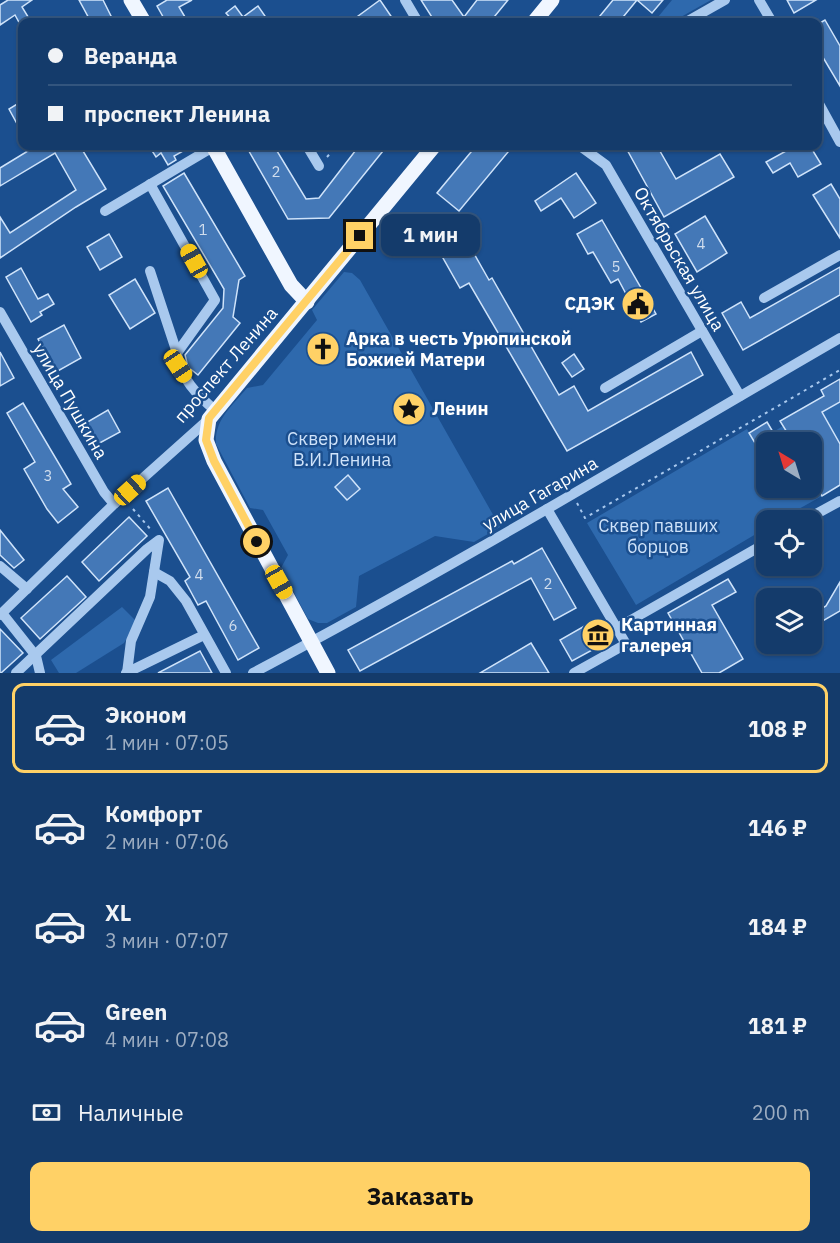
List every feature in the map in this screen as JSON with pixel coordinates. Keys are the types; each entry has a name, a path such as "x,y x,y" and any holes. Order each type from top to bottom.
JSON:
{"main road":[{"path":"131,0 142,18"},
{"path":"537,18 552,0"},
{"path":"215,150 291,285 307,302"},
{"name":"проспект Ленина","path":"213,415 431,150"},
{"path":"213,415 206,440 214,461 328,673"}],"street":[{"path":"405,0 416,18"},
{"path":"693,18 725,0"},
{"path":"759,0 770,18"},
{"path":"822,109 840,142"},
{"path":"105,211 206,150"},
{"path":"309,150 319,166"},
{"name":"Октябрьская улица","path":"585,150 606,165 740,396"},
{"path":"150,184 215,300 177,353"},
{"path":"764,298 840,255"},
{"path":"150,272 177,353 178,366 213,415"},
{"name":"улица Пушкина","path":"0,312 104,492 114,504"},
{"path":"605,388 702,331"},
{"name":"улица Гагарина","path":"253,673 572,495 840,338"},
{"name":"проспект Ленина","path":"1,614 114,504 213,415"},
{"path":"822,511 840,501"},
{"path":"547,509 626,644 573,673"},
{"path":"126,673 131,641 150,597 159,540"},
{"path":"16,673 159,540"},
{"path":"617,628 756,549"},
{"path":"0,566 27,589"},
{"path":"154,572 170,581 186,602 226,673"},
{"path":"1,614 36,656 40,673"},
{"path":"126,673 204,635"}],"path":[{"path":"319,166 333,150"},
{"path":"572,495 585,518 840,369"},
{"path":"133,509 159,540"}],"green space":[{"path":"672,0 711,0 679,18 658,17"},
{"name":"Сквер имени В.И.Ленина","path":"344,272 352,273 360,280 500,527 474,542 435,536 359,576 356,607 327,623 318,623 308,619 281,568 288,555 263,510 250,508 216,444 216,435 221,420 247,388 263,385 317,320 312,310"},
{"path":"840,402 840,444 822,412"},
{"name":"Сквер павших борцов","path":"783,426 786,432 773,432"},
{"name":"Сквер павших борцов","path":"747,429 755,443 756,498 818,498 797,510 756,510 756,534 636,605 587,523"},
{"path":"122,607 137,622 124,643 76,673 59,673 51,660"}],"building":[{"path":"8,0 32,0 22,7 29,18 18,18 18,20 15,15 0,25 0,5"},
{"path":"79,0 103,0 112,18 89,18"},
{"path":"167,0 192,0 179,7 186,18 164,18 157,6"},
{"path":"380,0 392,18 355,18"},
{"path":"421,0 452,0 464,17 477,0 508,0 493,18 432,18"},
{"path":"613,0 637,0 622,18 598,18"},
{"path":"637,0 663,0 652,13"},
{"path":"787,0 816,0 794,13"},
{"path":"235,6 243,17 258,6 265,16 262,18 230,18 226,13"},
{"path":"825,20 840,46 840,86 822,56 822,22"},
{"path":"18,103 18,126 9,109"},
{"path":"29,150 82,150 106,189 0,258 0,217 10,233 76,190 55,153 0,186 0,168"},
{"path":"152,150 185,150 174,156 176,160 168,165 161,153 156,157"},
{"path":"248,150 276,150 306,199 319,198 356,150 384,150 329,218 288,219"},
{"path":"473,150 510,150 459,211 437,193"},
{"path":"627,150 659,150 676,179 720,154 734,177 664,217"},
{"path":"788,150 812,150 821,164 798,177 790,163 773,173 766,162"},
{"path":"184,173 245,276 239,280 233,317 240,323 198,375 188,367 185,355 223,308 224,289 163,186"},
{"path":"576,173 596,203 574,218 561,198 541,211 535,201"},
{"path":"831,184 840,199 840,238 813,195"},
{"path":"705,216 727,253 697,272 675,234"},
{"path":"602,220 656,314 641,322 618,279 611,283 593,252 588,254 577,234"},
{"path":"109,234 122,257 100,270 87,247"},
{"path":"464,236 489,280 492,278 559,395 574,386 588,411 691,352 703,375 567,451 469,283 460,288 439,251"},
{"path":"840,267 840,295 743,350 722,313 741,302 750,318"},
{"path":"21,268 38,299 48,294 54,304 40,312 42,315 31,322 6,277"},
{"path":"135,279 155,313 130,329 109,295"},
{"path":"64,325 81,358 56,372 38,339"},
{"path":"0,352 14,378 0,386"},
{"path":"574,354 584,369 572,377 562,363"},
{"path":"840,379 840,402 822,412 840,444 840,485 822,496 822,432 787,432 780,421 824,396 821,390"},
{"path":"23,403 71,484 63,489 78,507 58,523 47,509 24,469 35,462 7,413"},
{"path":"108,410 120,432 96,445 84,424"},
{"path":"767,422 773,432 756,432 755,443 749,433"},
{"path":"348,475 360,489 347,500 335,487"},
{"path":"168,488 259,648 238,660 206,601 198,605 185,581 190,577 146,501"},
{"path":"129,517 147,536 99,581 82,562"},
{"path":"0,530 24,560 14,568 0,555"},
{"path":"542,548 576,608 554,620 531,578 360,671 348,650 512,561 514,564"},
{"path":"67,576 86,597 40,639 21,618"},
{"path":"728,579 736,592 712,605 743,659 719,673 702,673 668,613"},
{"path":"840,582 840,611 822,621 822,608 826,606"},
{"path":"595,620 607,642 572,661 560,640"},
{"path":"0,629 23,653 1,673 0,673"},
{"path":"531,643 549,673 480,673"},
{"path":"200,651 212,673 158,673"}],"place":[{"name":"СДЭК","path":"638,304"},
{"name":"Арка в честь Урюпинской Божией Матери","path":"323,349"},
{"name":"Ленин","path":"409,409"},
{"name":"Картинная галерея","path":"598,635"}],"route":[{"path":"257,542 214,461 206,440 209,418 360,236"}]}
